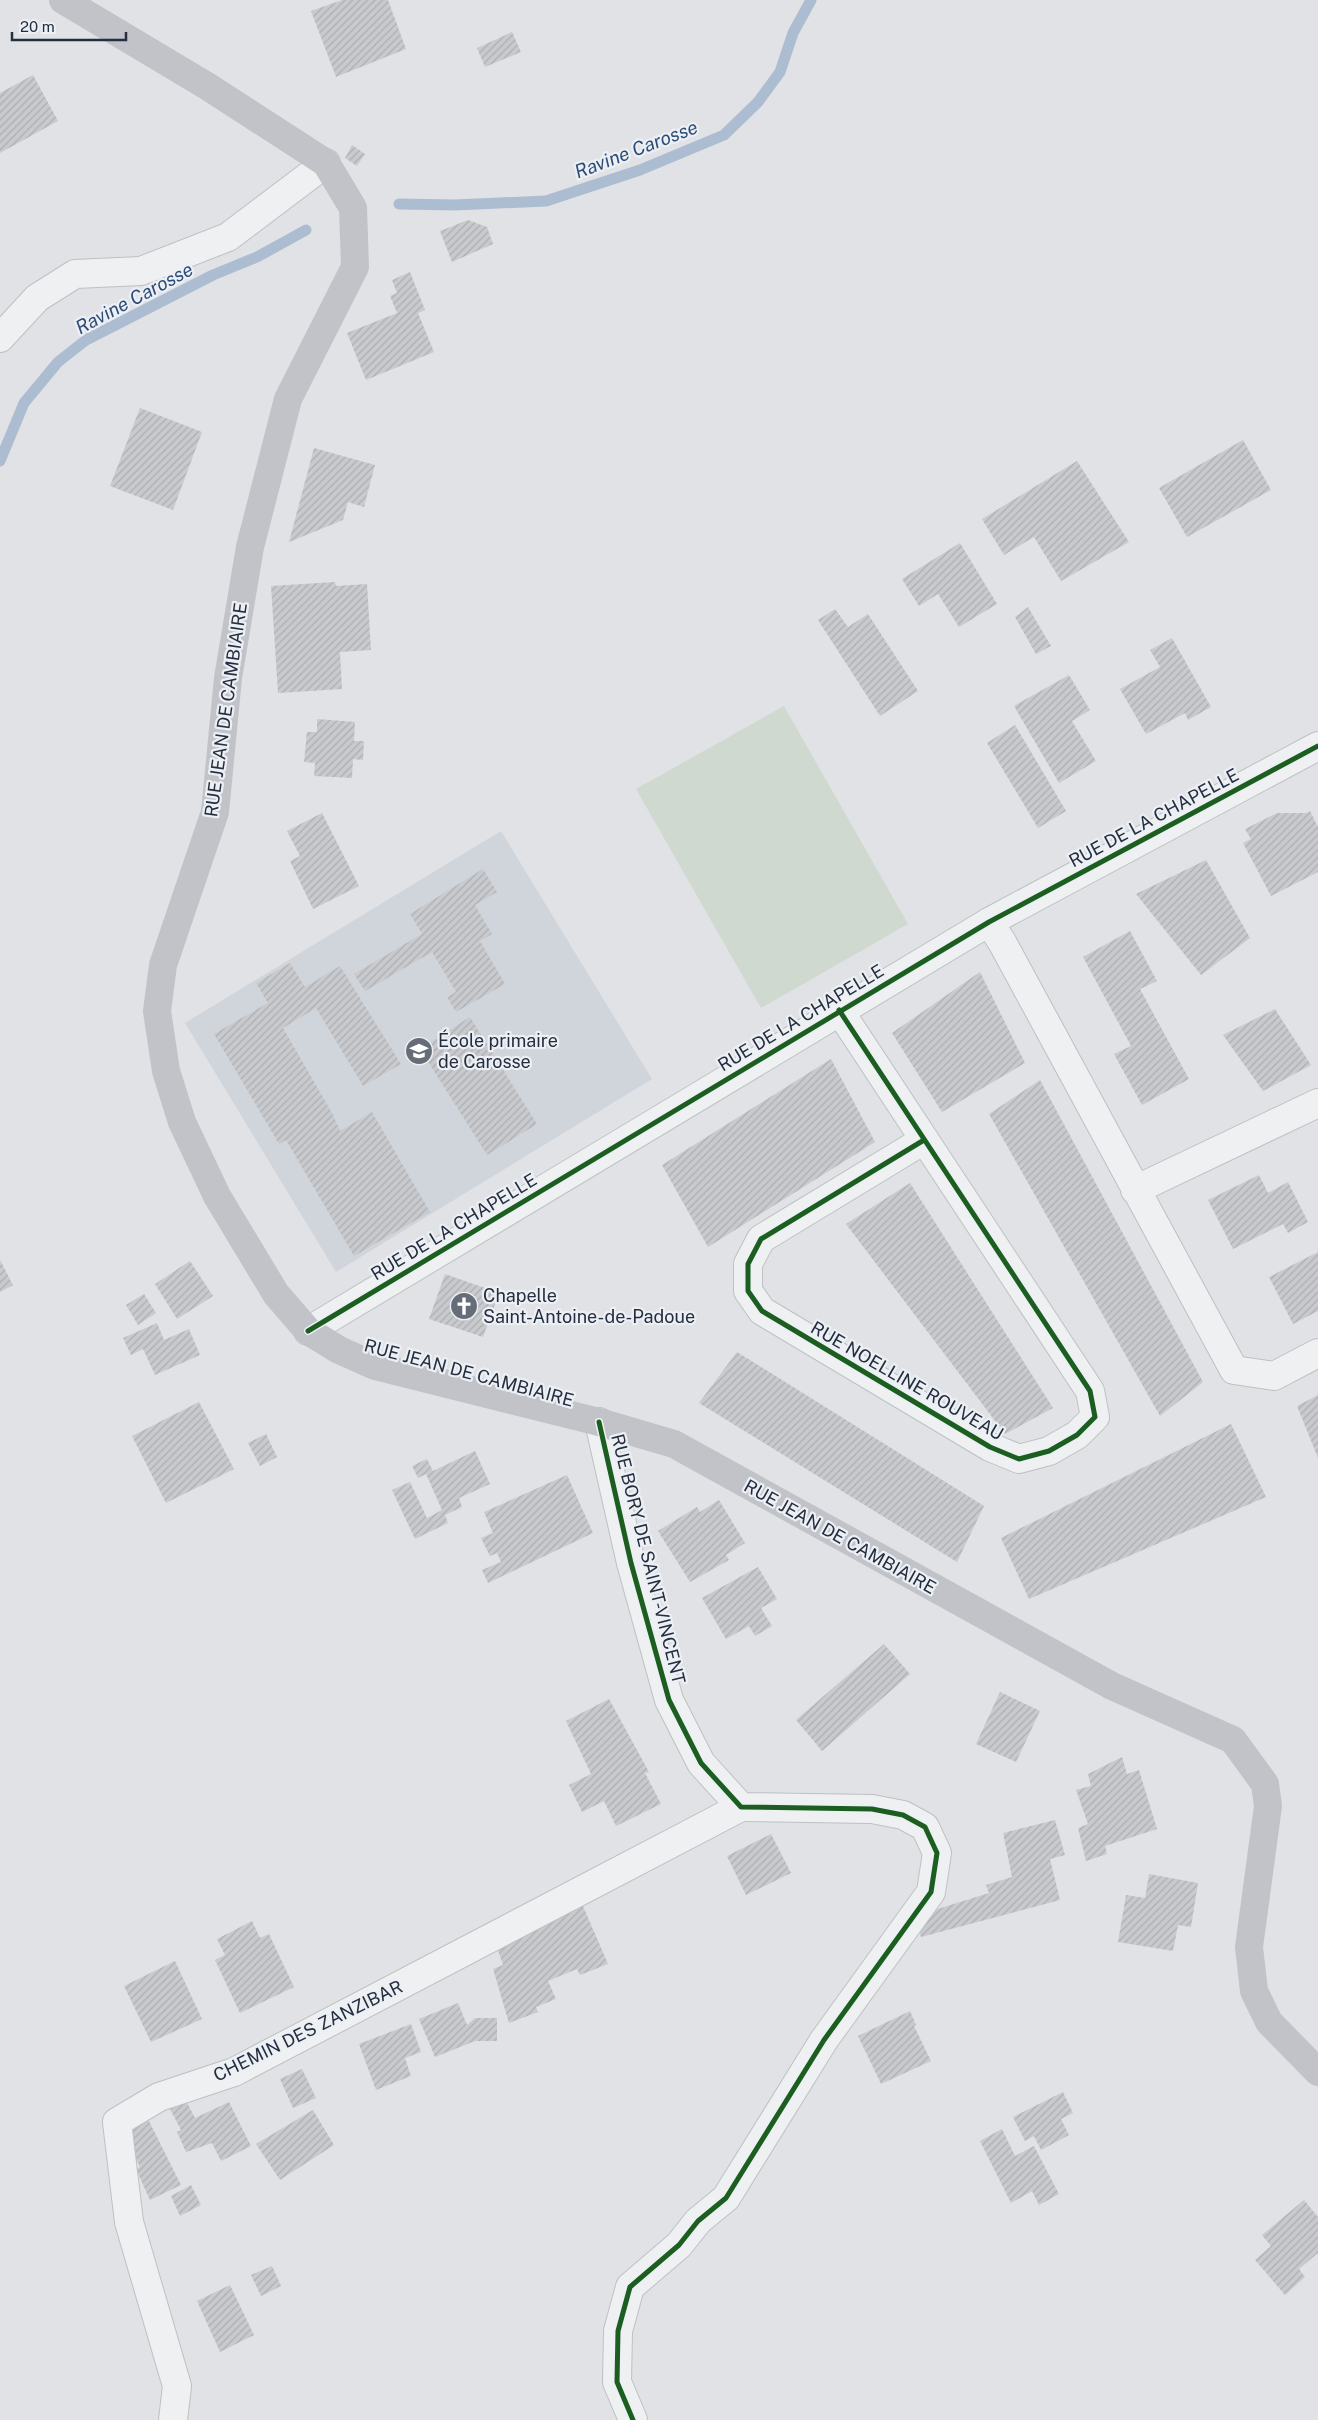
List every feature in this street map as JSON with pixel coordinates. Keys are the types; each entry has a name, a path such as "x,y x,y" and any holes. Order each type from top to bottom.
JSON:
{"main road":[{"name":"RUE JEAN DE CAMBIAIRE","path":"63,0 208,86 326,163 353,208 355,267 288,399 250,547 228,678 215,812 163,965 157,1011 166,1071 182,1122 217,1196 276,1294 308,1331 339,1350 375,1366 599,1422 674,1444 1112,1686 1233,1740 1265,1784 1268,1806 1248,1947 1254,1992 1269,2022 1318,2072"}],"street":[{"path":"0,338 36,298 75,274 141,271 228,237 326,163"},
{"name":"RUE DE LA CHAPELLE","path":"308,1331 839,1010 989,922 1318,746"},
{"path":"989,922 1002,942 1234,1370 1274,1376 1318,1354"},
{"name":"RUE NOELLINE ROUVEAU","path":"839,1010 1090,1391 1095,1417 1077,1435 1049,1451 1019,1459 990,1447 762,1311 748,1291 748,1264 761,1239 924,1140"},
{"path":"1135,1190 1318,1103"},
{"name":"RUE BORY DE SAINT-VINCENT","path":"599,1422 631,1563 669,1700 701,1763 740,1807"},
{"path":"632,2420 618,2382 618,2331 630,2286 679,2245 698,2221 726,2198 824,2040 931,1892 936,1853 925,1827 903,1815 872,1809 740,1807"},
{"name":"CHEMIN DES ZANZIBAR","path":"173,2420 177,2386 129,2222 117,2122 159,2098 234,2072 740,1807"}],"shaded area":[{"path":"784,706 908,924 761,1008 636,789"},
{"name":"École primaire de Carosse","path":"501,831 652,1079 336,1272 185,1023"}],"building":[{"path":"342,0 388,0 406,49 336,77 311,11"},
{"path":"512,32 521,52 485,67 477,48"},
{"path":"33,75 58,121 0,153 0,93"},
{"path":"352,145 365,154 357,166 345,158"},
{"path":"468,220 487,227 493,244 452,262 440,231"},
{"path":"410,272 425,310 418,313 434,352 366,380 347,333 397,313 390,296 397,293 392,280"},
{"path":"140,408 202,432 173,510 110,486"},
{"path":"1243,440 1271,490 1187,537 1159,488"},
{"path":"314,448 375,465 364,507 348,502 343,520 289,542"},
{"path":"1077,461 1129,542 1061,581 1034,537 1004,555 982,519"},
{"path":"960,543 997,604 959,627 938,594 919,606 902,579"},
{"path":"335,582 336,586 367,584 371,650 340,652 342,689 278,693 271,586"},
{"path":"1028,607 1051,646 1036,654 1015,617"},
{"path":"835,609 848,627 868,614 918,691 880,716 818,620"},
{"path":"1172,638 1211,707 1188,720 1185,713 1146,734 1120,689 1160,667 1150,650"},
{"path":"1069,675 1090,710 1072,721 1096,761 1059,783 1014,706"},
{"path":"317,719 355,722 354,741 364,741 363,760 353,759 352,778 314,776 315,763 304,762 307,732 317,732"},
{"path":"1015,725 1066,811 1038,828 987,743"},
{"path":"1310,811 1318,827 1318,872 1271,896 1243,843 1251,839 1245,829 1277,813 1307,813"},
{"path":"322,813 359,886 313,909 290,861 300,856 287,831"},
{"path":"1206,860 1250,938 1201,975 1136,894"},
{"path":"483,869 497,892 475,905 492,934 480,941 505,984 456,1012 447,997 456,992 432,952 365,991 354,974 422,934 410,914"},
{"path":"1130,931 1157,981 1140,989 1189,1079 1142,1105 1114,1054 1131,1046 1083,957"},
{"path":"290,963 305,987 340,966 401,1064 363,1086 316,1008 283,1028 332,1113 340,1131 372,1112 430,1212 354,1256 286,1140 279,1144 214,1034 268,1003 256,983"},
{"path":"980,972 1025,1063 942,1112 892,1033"},
{"path":"1275,1009 1311,1065 1263,1091 1223,1035"},
{"path":"470,1017 537,1124 487,1155 420,1049"},
{"path":"831,1059 875,1142 708,1247 662,1165"},
{"path":"1040,1080 1203,1382 1160,1416 989,1114"},
{"path":"1259,1175 1268,1193 1288,1182 1308,1222 1288,1233 1283,1224 1233,1249 1208,1200"},
{"path":"910,1183 1053,1408 1005,1434 846,1224"},
{"path":"1318,1252 1318,1311 1293,1324 1269,1277"},
{"path":"0,1260 13,1285 0,1292"},
{"path":"190,1261 213,1296 177,1319 155,1284"},
{"name":"Chapelle Saint-Antoine-de-Padoue","path":"445,1274 499,1293 483,1337 429,1319"},
{"path":"144,1294 156,1313 138,1325 126,1305"},
{"path":"157,1323 164,1340 189,1329 200,1355 155,1375 143,1349 131,1355 123,1338"},
{"path":"737,1352 984,1506 957,1562 699,1403"},
{"path":"1318,1395 1318,1458 1297,1406"},
{"path":"199,1402 234,1469 166,1503 132,1436"},
{"path":"1231,1424 1266,1497 1029,1599 1001,1538"},
{"path":"266,1434 277,1457 260,1466 248,1443"},
{"path":"475,1451 490,1484 459,1498 462,1507 445,1515 448,1523 415,1539 392,1490 410,1482 427,1518 442,1510 426,1474 418,1478 412,1466 427,1459 433,1471"},
{"path":"567,1475 593,1533 488,1583 482,1570 501,1562 497,1553 490,1556 481,1538 493,1533 484,1512"},
{"path":"719,1500 745,1543 726,1555 729,1560 690,1582 658,1531 697,1507 700,1512"},
{"path":"758,1567 777,1599 761,1608 772,1626 755,1636 749,1626 726,1639 702,1598"},
{"path":"884,1644 910,1674 822,1751 796,1720"},
{"path":"1000,1692 1040,1711 1016,1762 976,1744"},
{"path":"609,1699 649,1772 645,1773 661,1804 616,1826 604,1801 582,1812 569,1785 591,1774 566,1721"},
{"path":"1122,1757 1127,1774 1139,1770 1157,1829 1105,1846 1107,1854 1086,1861 1078,1828 1088,1824 1076,1790 1091,1786 1088,1774"},
{"path":"1055,1820 1065,1855 1050,1859 1060,1900 921,1937 915,1916 989,1893 986,1885 1012,1877 1003,1833"},
{"path":"771,1834 791,1873 746,1895 727,1856"},
{"path":"1149,1874 1198,1883 1191,1927 1178,1925 1173,1951 1118,1942 1126,1895 1145,1898"},
{"path":"583,1906 608,1964 580,1975 577,1969 548,1981 556,1999 536,2007 538,2012 509,2023 493,1969 503,1965 496,1944"},
{"path":"252,1921 260,1938 269,1934 294,1987 240,2013 215,1960 225,1955 217,1939"},
{"path":"175,1961 202,2019 151,2042 124,1986"},
{"path":"458,2003 467,2025 475,2018 497,2018 497,2041 475,2041 435,2057 419,2019"},
{"path":"910,2011 916,2025 914,2026 931,2061 881,2084 858,2036"},
{"path":"411,2024 421,2052 405,2058 411,2076 376,2090 359,2044"},
{"path":"302,2069 316,2098 293,2108 280,2079"},
{"path":"1063,2092 1073,2113 1061,2119 1069,2135 1041,2150 1034,2136 1025,2141 1013,2117"},
{"path":"186,2101 195,2118 229,2102 251,2146 221,2161 212,2143 186,2152 177,2132 181,2130 170,2109"},
{"path":"313,2110 334,2145 280,2180 256,2144"},
{"path":"146,2115 181,2185 150,2200 136,2169 140,2167 129,2144 135,2125"},
{"path":"1002,2129 1015,2156 1034,2146 1059,2194 1039,2205 1032,2191 1011,2203 980,2141"},
{"path":"191,2185 201,2205 180,2216 171,2196"},
{"path":"1304,2200 1318,2217 1318,2253 1299,2269 1305,2277 1285,2295 1255,2260 1271,2246 1262,2235"},
{"path":"272,2266 281,2286 261,2296 251,2275"},
{"path":"230,2285 254,2335 220,2352 197,2301"}],"waterway":[{"name":"Ravine Carosse","path":"399,204 455,205 546,201 640,170 724,135 758,102 780,72 793,33 811,0"},
{"name":"Ravine Carosse","path":"0,461 24,403 58,362 86,340 213,275 257,257 306,230"}],"cycle path":[{"path":"308,1331 989,922 1318,746"},
{"path":"839,1010 1090,1391 1095,1417 1077,1435 1049,1451 1019,1459 990,1447 762,1311 748,1291 748,1264 761,1239 924,1140"},
{"path":"599,1422 631,1563 669,1700 701,1763 741,1807 872,1809 903,1815 925,1827 937,1853 931,1892 824,2040 726,2198 698,2221 679,2245 630,2287 618,2331 617,2382 633,2420"}],"place":[{"name":"École primaire de Carosse","path":"419,1051"},
{"name":"Chapelle Saint-Antoine-de-Padoue","path":"464,1306"}]}
